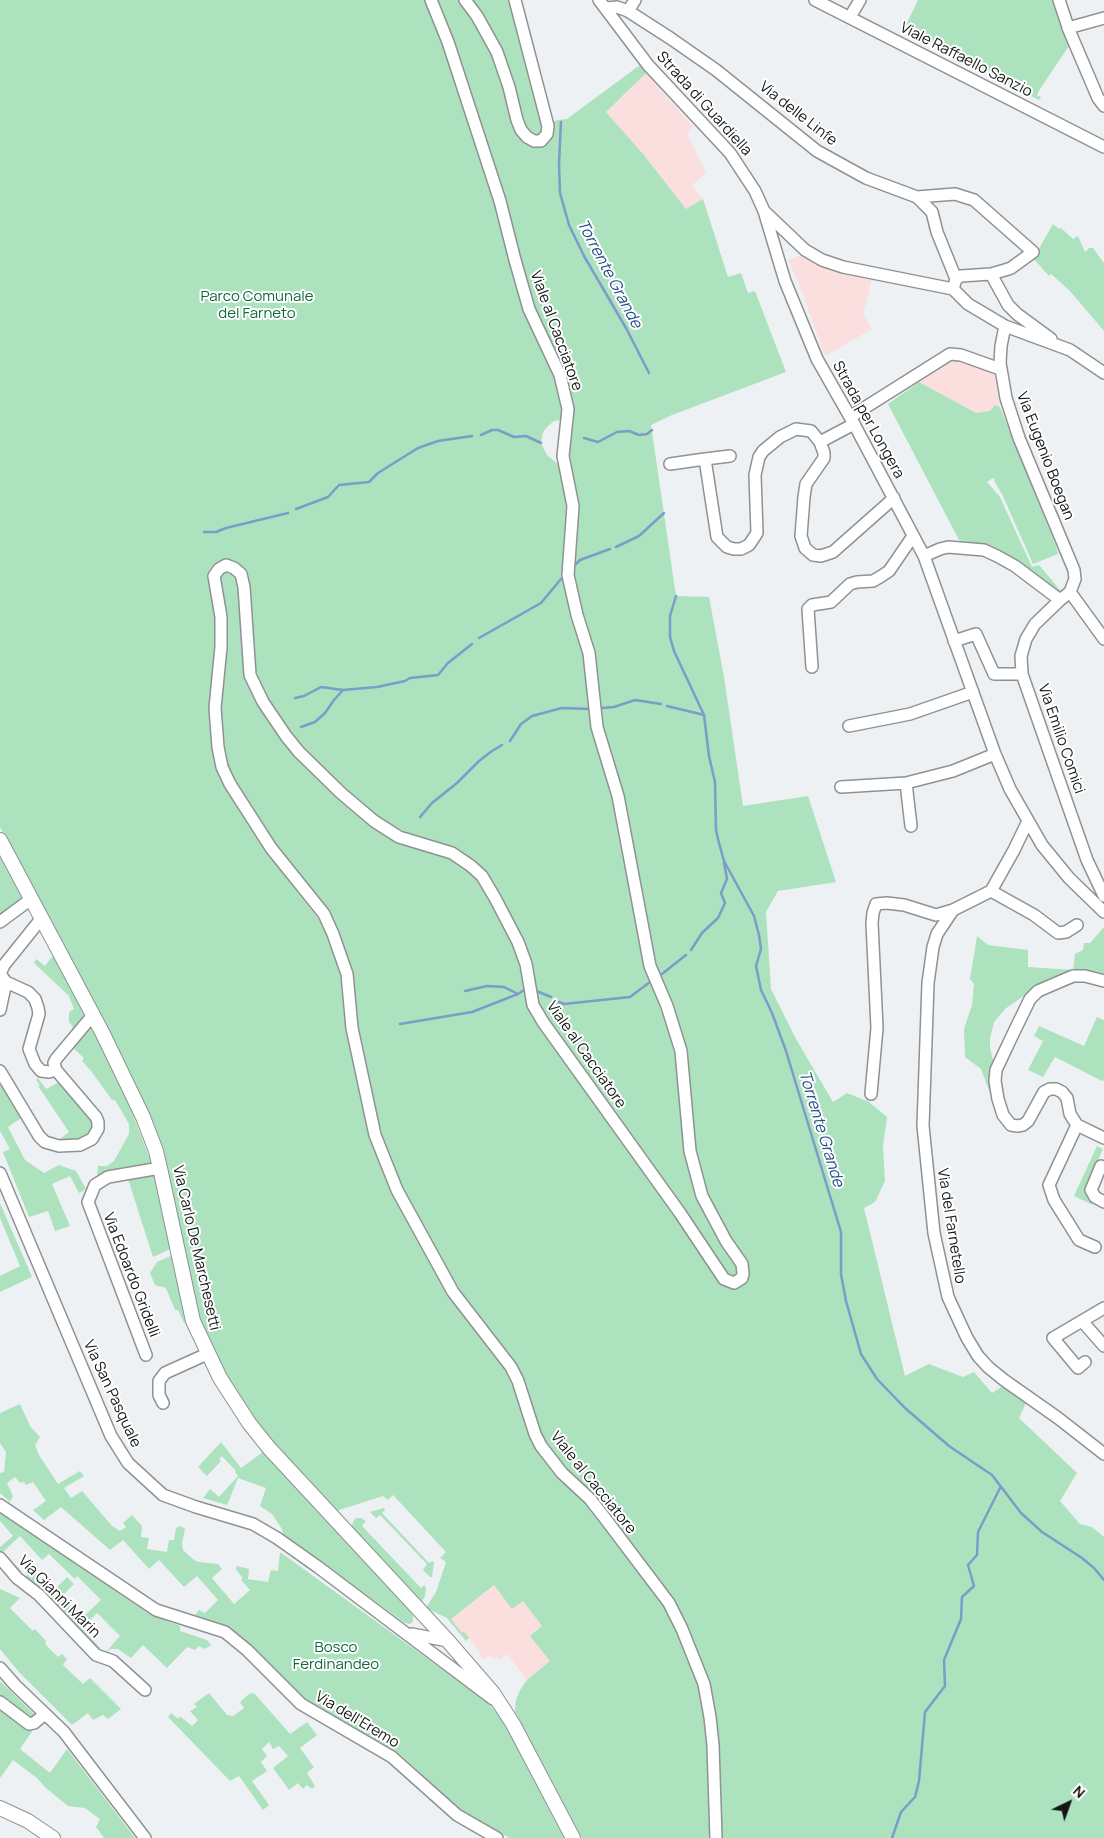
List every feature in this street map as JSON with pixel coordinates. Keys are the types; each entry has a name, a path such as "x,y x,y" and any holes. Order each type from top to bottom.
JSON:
{"main road":[{"name":"Via Carlo De Marchesetti","path":"0,840 93,1015 143,1117 156,1151 194,1321 207,1354 232,1398 269,1448 448,1641 483,1680 502,1707"},
{"path":"502,1707 513,1724 573,1838"},
{"path":"0,1808 28,1821 54,1838"}],"street":[{"name":"Viale al Cacciatore","path":"431,0 448,42 500,200 529,309 560,375 568,409 564,456 573,506 568,575 577,615 589,653 597,727 618,796 650,966 681,1051 690,1151 702,1196 726,1241 742,1264 742,1278 734,1283 724,1280 680,1213 543,1022 534,1005 526,964 518,942 482,876 452,853 399,837 374,822 334,786 286,736 263,702 250,675 244,587 241,574 234,568 226,565 218,569 214,576 221,617 221,647 215,708 218,747 222,767 230,784 271,848 324,914 333,934 347,974 352,1028 375,1135 397,1190 453,1292 511,1367 518,1381 535,1434 546,1452 562,1473 590,1499 669,1603 678,1621 704,1684 710,1717 713,1745 716,1838"},
{"path":"465,0 477,16 497,52 521,130 534,141 541,141 547,134 548,126 516,0"},
{"path":"628,11 635,0"},
{"name":"Viale Raffaello Sanzio","path":"816,0 1104,147"},
{"path":"850,18 860,0"},
{"path":"1059,0 1068,28 1098,98 1104,106"},
{"name":"Via delle Linfe","path":"603,4 628,11 716,70 803,141 817,150 866,178 917,197 932,212 954,284"},
{"name":"Strada di Guardiella","path":"603,4 648,65 730,153 755,191 764,211 804,250 822,260 842,267 954,284"},
{"path":"1068,28 1104,18"},
{"path":"917,197 955,194 974,200 1032,252 1011,268 991,274 961,276 954,284 968,304 1005,326 1060,346"},
{"name":"Strada per Longera","path":"764,211 785,281 817,359 852,420 924,556 995,754 1010,789 1042,844 1069,878 1104,912"},
{"path":"991,274 1008,305 1017,314 1060,346 1104,373"},
{"name":"Via Eugenio Boegan","path":"1005,326 1000,355 1000,369 1006,398 1019,438 1074,570 1075,579 1070,592"},
{"path":"820,442 950,354 961,355 1000,369"},
{"path":"706,459 717,536 727,547 741,549 749,545 757,533 756,465 764,451 780,437 796,429 811,432 820,442 824,458 806,484 801,536 803,543 813,555 821,556 833,552 894,498"},
{"path":"670,464 730,456"},
{"path":"812,667 808,609 812,605 831,602 850,584 873,581 880,577 889,570 913,536"},
{"path":"924,556 940,548 948,547 984,550 1014,566 1060,600"},
{"path":"1070,592 1104,639"},
{"name":"Via Emilio Comici","path":"1070,592 1035,624 1026,639 1021,656 1022,674 1087,860 1104,896"},
{"path":"954,641 975,633 994,674 1022,674"},
{"path":"849,726 910,714 973,692"},
{"path":"841,787 906,783 953,771 995,754"},
{"path":"906,783 911,826"},
{"path":"1028,822 991,891 1034,916 1058,933 1066,932 1077,925"},
{"name":"Via del Farnetello","path":"871,1094 877,1028 872,939 873,913 876,904 904,905 936,915 953,910 991,891"},
{"path":"0,922 30,899"},
{"name":"Via del Farnetello","path":"953,910 937,934 930,964 926,1020 923,1126 934,1233 948,1297 966,1338 988,1367 1104,1454"},
{"path":"0,1010 4,966 42,919"},
{"path":"1104,981 1085,976 1073,976 1038,991 1029,1002 996,1070 995,1081 1003,1116 1011,1125 1023,1125 1028,1121 1044,1092 1056,1089 1067,1098 1070,1114 1077,1125 1104,1138"},
{"path":"2,977 28,992 35,999 39,1014 30,1041 30,1056 42,1071 56,1070"},
{"path":"0,1071 39,1136 45,1142 56,1146 70,1146 87,1142 98,1129 96,1117 56,1070 54,1063 93,1015"},
{"path":"1077,1125 1049,1185 1054,1200 1079,1240 1095,1247"},
{"path":"1103,1165 1091,1190 1095,1197 1104,1202"},
{"name":"Via Edoardo Gridelli","path":"146,1355 88,1202 95,1185 108,1177 160,1168"},
{"name":"Via San Pasquale","path":"0,1173 112,1436 128,1463 163,1495 253,1524 277,1538 405,1632 502,1707"},
{"path":"1085,1362 1078,1368 1053,1338 1104,1308"},
{"path":"1082,1321 1104,1346"},
{"path":"163,1403 159,1395 159,1381 165,1373 207,1354"},
{"name":"Via dell'Eremo","path":"0,1505 156,1610 225,1632 247,1650 301,1704 392,1757 457,1815 497,1838"},
{"name":"Via Gianni Marin","path":"0,1558 17,1578 39,1595 96,1655 113,1661 145,1690"},
{"path":"405,1632 420,1629 423,1619 421,1612"},
{"path":"405,1632 448,1641"},
{"path":"0,1668 71,1741 145,1838"},
{"path":"0,1702 29,1724 34,1723 45,1714"}],"shaded area":[{"path":"646,73 693,127 687,133 706,173 692,185 703,199 686,209 643,154 606,112"},
{"path":"801,255 830,271 872,279 863,313 872,329 825,356 800,286 788,260"},
{"path":"953,360 959,360 994,374 1000,407 995,405 990,411 976,413 919,382"},
{"path":"494,1585 512,1608 522,1600 542,1626 530,1636 550,1661 527,1680 507,1654 499,1660 496,1657 493,1659 490,1655 485,1659 482,1658 479,1654 480,1652 464,1633 462,1634 451,1619"}],"green space":[{"name":"Parco Comunale del Farneto","path":"0,0 426,0 444,42 553,370 561,403 561,420 554,421 548,426 543,432 541,443 547,455 560,466 568,512 563,568 585,656 644,959 673,1043 679,1071 684,1150 737,1264 738,1276 727,1277 568,1045 553,1032 537,1003 534,990 533,964 520,934 502,897 480,867 457,849 413,836 378,817 333,779 288,733 267,699 253,663 248,572 236,562 221,563 212,570 209,578 215,610 216,648 210,693 210,733 215,761 224,786 270,857 323,925 340,974 346,1031 373,1144 388,1185 452,1300 503,1366 514,1390 529,1434 543,1459 596,1515 669,1613 692,1666 704,1708 712,1838 582,1838 515,1712 516,1700 520,1690 527,1680 550,1661 530,1636 542,1626 523,1601 512,1609 494,1585 451,1619 462,1633 464,1632 469,1638 466,1641 447,1618 426,1608 436,1592 446,1562 440,1558 446,1552 393,1495 388,1500 383,1496 336,1511 274,1444 243,1405 213,1353 198,1319 125,1067 0,827"},
{"path":"436,0 459,0 469,13 494,54 528,143 539,147 549,142 552,135 552,122 567,119 640,65 646,73 606,112 643,154 686,209 703,199 728,277 741,273 748,293 755,291 786,372 672,415 651,425 676,596 709,597 724,677 743,806 808,796 836,882 778,891 766,912 771,989 796,1039 833,1102 847,1093 869,1102 887,1117 883,1146 885,1181 875,1202 864,1208 905,1376 929,1364 963,1377 974,1372 992,1393 1003,1386 1026,1403 1019,1418 1077,1473 1060,1501 1080,1524 1092,1527 1104,1537 1104,1838 722,1838 719,1738 711,1693 701,1659 685,1621 670,1597 553,1455 539,1430 528,1396 444,1265 398,1181 380,1133 341,944 274,846 231,777 223,754 221,720 227,617 220,574 228,570 236,576 240,586 242,634 263,709 371,824 455,860 471,871 485,886 518,957 527,1001 724,1284 733,1290 743,1285 749,1275 748,1265 707,1197 695,1153 687,1055 654,962 640,880 622,795 602,727 574,575 579,512 568,457 573,409 535,312 506,203 448,27"},
{"path":"471,0 510,0 544,126 543,132 539,136 531,134 522,122 515,86 502,51"},
{"path":"918,0 1052,0 1062,20 1069,46 1040,89 1037,95 1041,97 1039,100 904,29"},
{"path":"1053,224 1059,229 1061,228 1073,239 1078,236 1085,252 1089,248 1093,248 1104,263 1104,331 1070,291 1051,274 1049,276 1032,257 1036,254"},
{"path":"919,382 976,413 990,411 995,405 1000,407 1058,554 1033,564 995,480 993,478 987,482 1000,497 1032,567 1039,565 1060,590 1058,593 987,546 959,540 888,404"},
{"path":"0,855 22,895 21,898 0,915"},
{"path":"1104,927 1104,974 1086,970 1066,972 1035,988 1005,1009 994,1022 990,1038 993,1061 989,1073 990,1093 981,1069 965,1057 964,1029 972,1005 974,984 970,979 977,936 988,945 1028,950 1028,967 1073,970 1075,954 1083,950 1084,943 1090,943"},
{"path":"55,956 86,1017 69,1038 68,1036 73,1027 69,1022 69,1012 74,1009 69,996 34,963 36,959 45,966"},
{"path":"1097,1017 1104,1020 1104,1080 1102,1081 1055,1057 1043,1077 1028,1070 1043,1041 1034,1036 1039,1026 1084,1046"},
{"path":"91,1025 127,1099 152,1165 97,1178 98,1166 107,1166 114,1161 129,1134 129,1124 115,1100 112,1100 82,1061 84,1058 73,1048"},
{"path":"38,1078 46,1089 61,1081 93,1120 94,1129 89,1136 69,1143 52,1142 47,1139 51,1136 56,1142 69,1132 38,1086 40,1085 36,1080"},
{"path":"0,1081 21,1118 8,1127 25,1160 44,1173 59,1165 76,1171 86,1189 79,1193 70,1176 52,1184 70,1226 55,1231 48,1211 29,1217 3,1152 10,1149 0,1131"},
{"path":"1097,1146 1103,1149 1085,1188 1086,1195 1094,1202 1093,1205 1074,1196"},
{"path":"154,1174 170,1249 153,1257 128,1179"},
{"path":"0,1203 32,1277 0,1292 0,1276 20,1266 0,1218"},
{"path":"171,1256 187,1322 184,1323 178,1310 175,1310 166,1288 155,1285 150,1273 157,1262"},
{"name":"Bosco Ferdinandeo","path":"20,1404 30,1426 40,1437 35,1445 39,1455 58,1484 80,1471 84,1476 64,1488 71,1498 82,1491 112,1526 120,1531 126,1527 123,1523 132,1515 142,1526 141,1537 149,1538 147,1549 167,1552 169,1540 174,1540 176,1528 181,1526 185,1529 182,1543 183,1550 199,1562 218,1564 222,1569 212,1578 234,1604 250,1590 241,1580 243,1578 236,1570 237,1566 249,1569 248,1579 268,1582 271,1570 278,1571 280,1552 486,1701 501,1717 564,1838 510,1838 489,1827 461,1810 400,1754 307,1701 232,1629 195,1615 199,1610 205,1613 218,1600 197,1576 184,1587 159,1560 149,1569 123,1540 110,1550 61,1507 44,1520 33,1510 46,1501 33,1482 26,1485 24,1482 20,1483 15,1477 7,1483 13,1496 10,1502 0,1493 0,1473 4,1472 6,1452 0,1443 0,1413"},
{"path":"221,1442 241,1468 263,1452 409,1609 413,1616 413,1622 405,1623 283,1534 282,1529 272,1514 260,1506 266,1488 238,1478 227,1505 203,1498 210,1489 219,1497 238,1476 236,1471 222,1456 219,1459 221,1461 207,1476 198,1467"},
{"path":"384,1508 385,1510 382,1513 429,1563 433,1561 432,1577 423,1570 427,1564 380,1515 376,1518 370,1512"},
{"path":"0,1512 149,1614 180,1626 180,1631 207,1640 211,1645 205,1649 199,1646 195,1650 187,1647 167,1668 143,1645 131,1658 118,1649 111,1649 106,1652 120,1636 97,1613 82,1628 100,1648 98,1650 24,1578 33,1569 54,1590 67,1577 74,1584 61,1597 82,1618 101,1600 77,1576 75,1579 49,1554 42,1560 20,1536 3,1552 21,1571 18,1574 0,1554 0,1547 13,1536 0,1521"},
{"path":"357,1518 366,1521 362,1526 421,1588 425,1585 425,1596 421,1603 351,1527"},
{"path":"0,1589 20,1598 10,1608 33,1631 35,1629 46,1641 45,1644 58,1657 62,1654 67,1659 63,1665 83,1684 90,1678 121,1709 108,1719 103,1715 93,1720 88,1713 72,1725 19,1672 0,1649"},
{"path":"0,1681 34,1714 31,1717 21,1713 0,1699"},
{"path":"209,1693 227,1715 233,1716 244,1708 240,1702 249,1694 254,1693 290,1734 307,1722 317,1735 300,1748 314,1767 307,1773 315,1786 312,1789 307,1785 303,1789 298,1783 289,1790 273,1768 288,1756 279,1746 273,1749 269,1742 262,1749 267,1756 261,1762 267,1771 252,1781 269,1805 263,1810 239,1776 230,1781 168,1717 171,1713 177,1718 181,1717 192,1726 198,1720 190,1711 197,1707 194,1704"},
{"path":"0,1708 27,1729 33,1730 20,1749 50,1773 67,1749 135,1838 104,1838 96,1827 100,1819 85,1808 68,1806 37,1778 13,1760 0,1778"}],"waterway":[{"name":"Torrente Grande","path":"561,122 560,193 569,225 584,256 626,328 649,373"},
{"path":"481,435 492,430 498,430 514,437 526,436 541,443"},
{"path":"584,438 598,442 617,432 629,431 639,435 647,434 652,430"},
{"path":"296,509 328,497 339,485 369,482 378,473 418,448 438,441 472,436"},
{"path":"204,532 216,532 288,513"},
{"path":"616,547 639,536 664,513"},
{"path":"576,564 580,560 610,549"},
{"path":"479,638 541,603 561,579"},
{"name":"Torrente Grande","path":"676,596 670,616 670,637 674,651 704,715 709,756 715,782 716,830 719,843 724,861 754,916 761,949 756,966 761,990 786,1051 841,1232 841,1274 846,1301 861,1354 877,1379 905,1408 949,1446 992,1475 1021,1513 1042,1532 1082,1558 1104,1580"},
{"path":"295,698 304,696 321,687 343,690 377,687 405,681 410,678 438,675 448,663 472,644"},
{"path":"301,727 315,722 325,713 343,690"},
{"path":"602,708 614,707 635,700 661,704"},
{"path":"667,706 704,715"},
{"path":"510,741 521,724 532,716 562,708 591,709"},
{"path":"420,817 432,803 457,783 479,761 502,745"},
{"path":"691,950 702,933 718,918 725,903 721,893 727,879 724,863"},
{"path":"662,974 686,955"},
{"path":"559,1002 564,1004 630,997 650,982"},
{"path":"465,991 487,986 504,987 518,994"},
{"path":"400,1024 472,1012 524,990"},
{"path":"534,990 551,997"},
{"path":"892,1838 901,1812 915,1797 919,1781 925,1712 945,1686 944,1660 961,1619 962,1597 974,1586 968,1565 977,1555 978,1532 1001,1486"}]}
